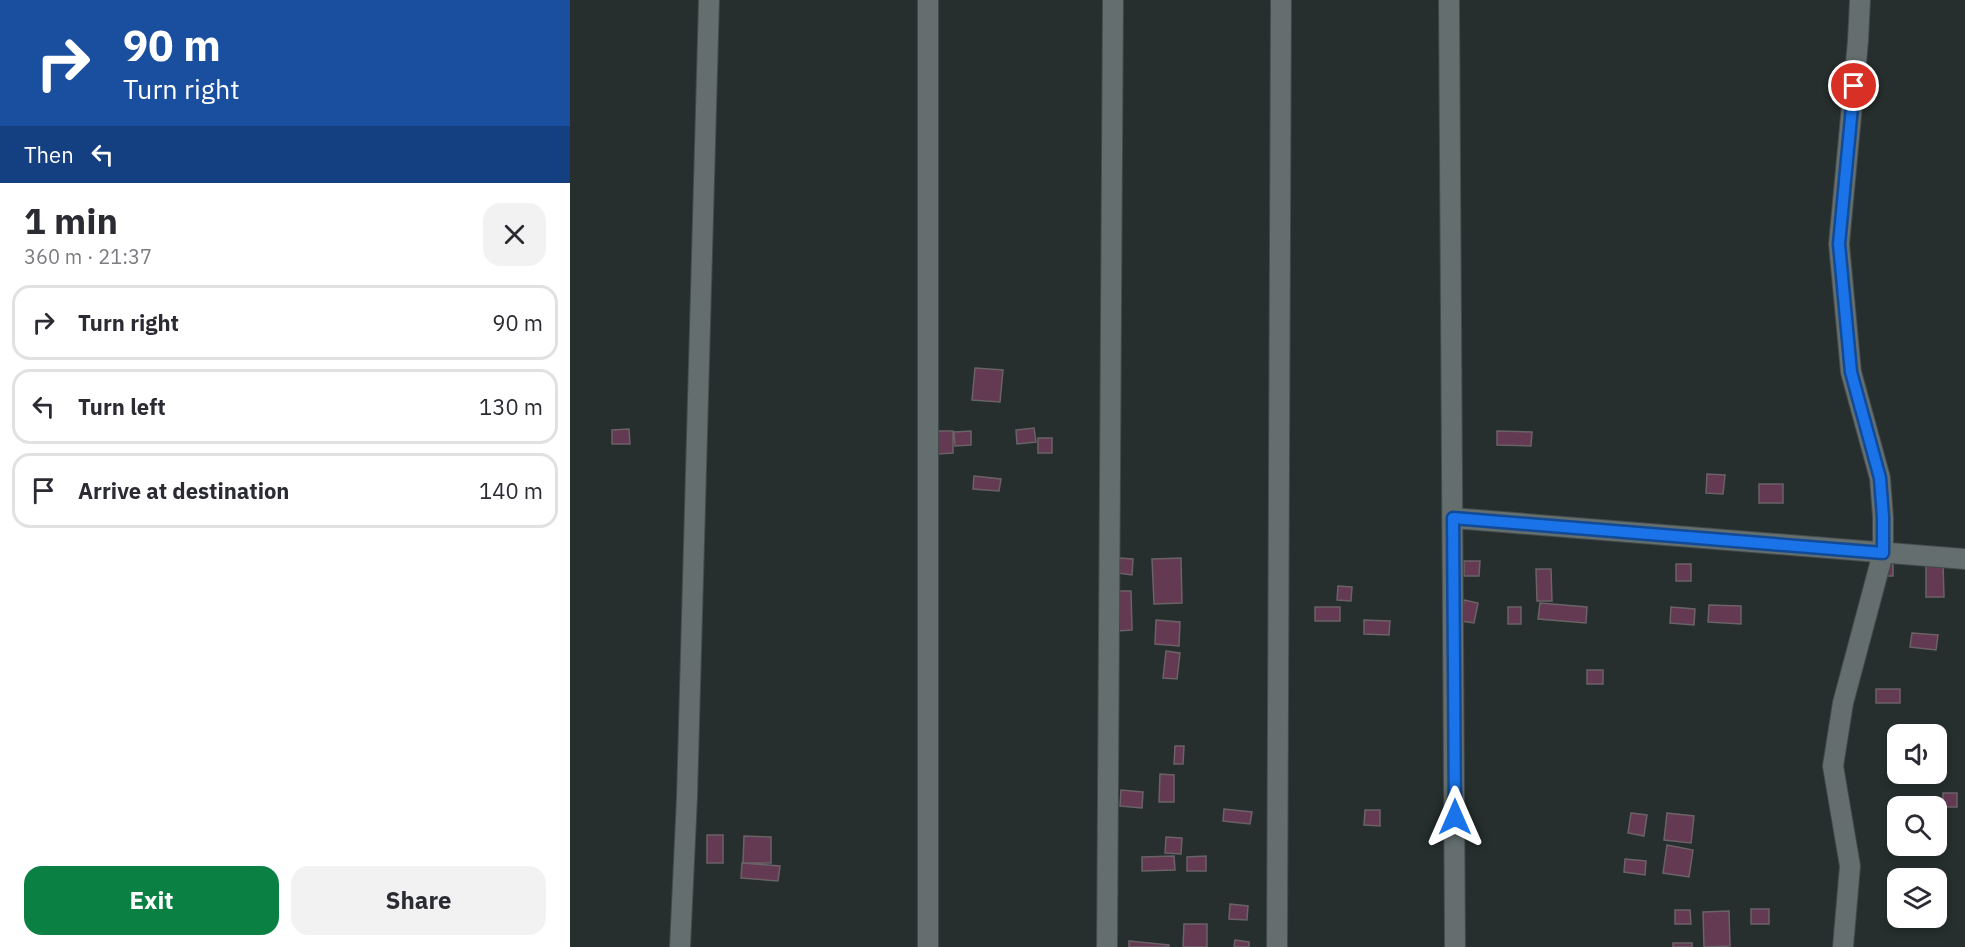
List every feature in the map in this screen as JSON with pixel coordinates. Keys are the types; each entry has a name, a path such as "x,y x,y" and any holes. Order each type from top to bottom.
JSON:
{"street":[{"path":"680,947 688,785 709,0"},
{"path":"928,0 928,947"},
{"path":"1107,947 1113,0"},
{"path":"1277,947 1281,0"},
{"path":"1449,0 1455,947"},
{"path":"1844,947 1850,866 1833,766 1843,703 1883,553 1880,478 1851,372 1839,244 1860,0"},
{"path":"1453,518 1965,559"}],"building":[{"path":"975,368 1003,370 1000,402 972,400"},
{"path":"1034,428 1036,442 1017,444 1016,430"},
{"path":"629,429 630,444 612,444 612,430"},
{"path":"938,431 953,431 953,453 938,454"},
{"path":"971,431 971,445 955,446 954,432"},
{"path":"1497,431 1532,432 1531,446 1497,445"},
{"path":"1038,438 1052,438 1052,453 1038,453"},
{"path":"1707,474 1725,475 1723,494 1706,493"},
{"path":"974,476 1001,479 999,491 973,489"},
{"path":"1759,484 1783,484 1783,503 1759,503"},
{"path":"1120,558 1133,559 1132,575 1118,573"},
{"path":"1181,558 1182,603 1154,604 1152,559"},
{"path":"1464,561 1480,561 1479,576 1464,576"},
{"path":"1876,562 1893,563 1893,576 1876,576"},
{"path":"1926,562 1943,562 1944,597 1926,597"},
{"path":"1676,564 1691,564 1691,581 1676,581"},
{"path":"1536,569 1551,569 1552,601 1537,601"},
{"path":"1338,586 1352,587 1351,601 1337,600"},
{"path":"1116,591 1131,591 1132,630 1118,631"},
{"path":"1464,600 1478,603 1474,623 1461,621"},
{"path":"1540,603 1587,607 1586,623 1538,619"},
{"path":"1709,605 1741,606 1741,624 1708,622"},
{"path":"1315,607 1340,607 1340,621 1315,621"},
{"path":"1508,607 1521,607 1521,624 1508,624"},
{"path":"1671,607 1695,609 1694,625 1670,623"},
{"path":"1156,620 1180,622 1179,646 1155,644"},
{"path":"1364,620 1390,621 1389,635 1364,634"},
{"path":"1912,633 1938,635 1936,650 1910,647"},
{"path":"1166,651 1180,653 1177,679 1163,678"},
{"path":"1587,670 1603,670 1603,684 1587,684"},
{"path":"1876,689 1900,689 1900,703 1876,703"},
{"path":"1175,746 1184,746 1183,764 1174,764"},
{"path":"1160,774 1174,775 1174,802 1159,802"},
{"path":"1121,790 1143,792 1142,808 1120,806"},
{"path":"1943,793 1957,793 1957,807 1947,807 1947,796 1943,796"},
{"path":"1224,809 1252,812 1250,824 1223,821"},
{"path":"1365,810 1380,810 1380,826 1364,825"},
{"path":"1631,813 1647,815 1644,836 1628,833"},
{"path":"1667,813 1694,816 1691,843 1664,840"},
{"path":"707,835 723,835 723,863 707,863"},
{"path":"744,836 771,837 771,863 743,863"},
{"path":"1166,837 1182,838 1181,854 1165,853"},
{"path":"1667,845 1693,850 1689,877 1663,873"},
{"path":"1174,856 1175,870 1142,871 1142,857"},
{"path":"1206,856 1206,871 1187,871 1187,857"},
{"path":"1625,859 1646,861 1645,875 1624,872"},
{"path":"742,863 780,866 778,881 741,878"},
{"path":"1230,904 1248,906 1247,920 1229,919"},
{"path":"1751,909 1769,909 1769,924 1751,924"},
{"path":"1675,910 1690,910 1691,924 1675,924"},
{"path":"1729,911 1730,946 1704,947 1703,912"},
{"path":"1184,924 1207,924 1207,947 1183,947"},
{"path":"1235,940 1249,942 1249,947 1234,947"},
{"path":"1129,941 1169,945 1169,947 1129,947"},
{"path":"1673,943 1692,943 1692,947 1673,947"}],"route":[{"path":"1455,817 1453,518 1883,553 1880,478 1851,372 1839,244 1854,86"}]}
